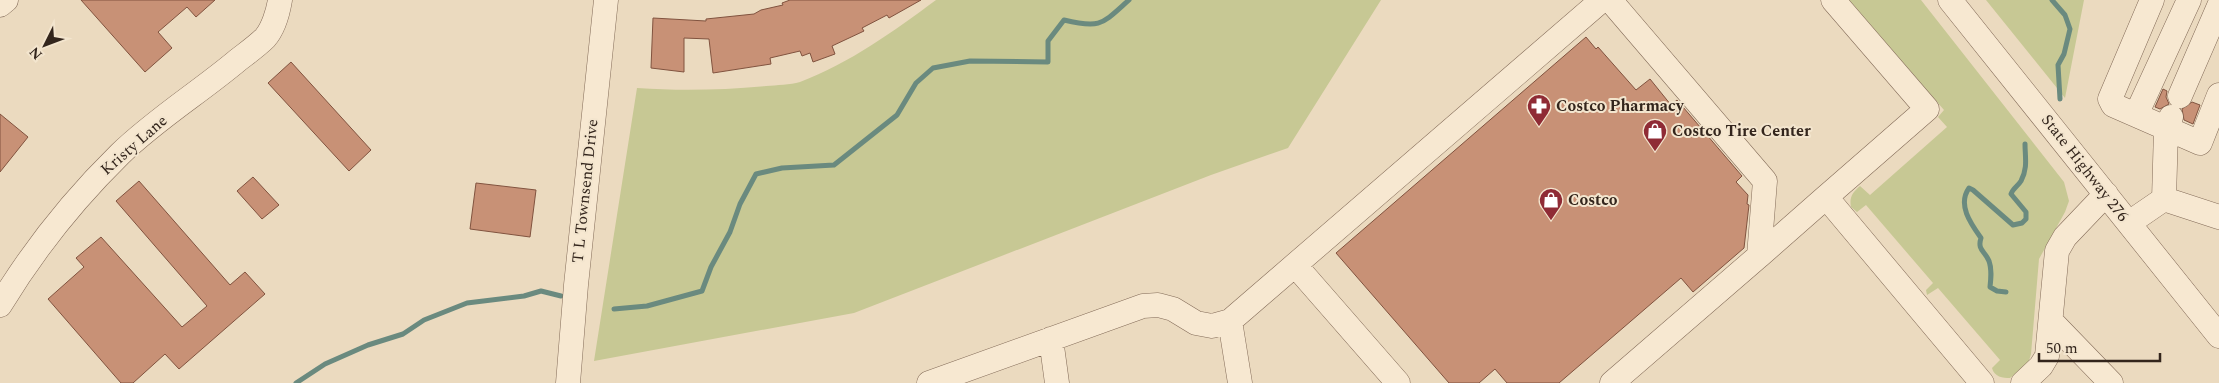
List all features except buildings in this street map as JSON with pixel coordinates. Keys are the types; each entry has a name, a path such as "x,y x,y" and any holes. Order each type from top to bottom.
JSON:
{"street":[{"path":"0,5 6,0"},
{"name":"Kristy Lane","path":"0,305 25,264 84,191 121,153 144,133 211,83 266,37 279,10 280,0"},
{"name":"T L Townsend Drive","path":"568,383 576,284 606,0"},
{"path":"929,383 984,373 1051,339 1143,306 1158,305 1173,309 1196,322 1212,326 1230,320 1602,0"},
{"path":"1610,0 1766,181 1759,256"},
{"path":"1612,383 1927,109 1833,0"},
{"name":"State Highway 276","path":"1950,0 2219,336"},
{"path":"2152,0 2110,99 2113,105 2136,115 2173,113"},
{"path":"2136,115 2189,0"},
{"path":"2129,223 2164,199 2173,113 2219,6"},
{"path":"2173,113 2200,143 2219,95"},
{"path":"2023,383 2041,366 2047,356 2052,322 2057,251 2064,237 2106,194"},
{"path":"1826,197 1982,383"},
{"path":"2164,199 2219,216"},
{"path":"1295,265 1398,383"},
{"path":"1230,320 1240,383"},
{"path":"2052,322 2111,383"},
{"path":"1051,339 1057,383"}],"green space":[{"path":"936,0 1381,0 1288,148 1211,175 854,313 594,361 637,88 670,90 717,89 783,85 800,82 854,56 888,35"},
{"path":"1849,0 1921,0 2064,182 2069,201 2065,212 2039,259 2031,354 2028,364 2010,378 1997,375 1993,371 1992,368 2000,360 1938,288 1927,295 1926,290 1933,283 1866,205 1857,212 1851,207 1852,195 1855,190 1860,186 1870,195 1947,127 1938,117 1944,110"},
{"path":"1986,0 2084,0 2065,98"}],"waterway":[{"path":"614,309 647,306 702,291 711,267 730,232 740,204 756,174 782,168 834,165 897,115 916,83 933,68 970,61 1048,62 1048,41 1064,20 1094,24 1113,15 1129,0"},
{"path":"2052,0 2065,15 2070,29 2064,54 2058,65 2060,99"},
{"path":"2006,292 1997,291 1990,287 1990,264 1981,248 1981,238 1967,214 1964,201 1969,188 2013,225 2022,223 2026,219 2026,212 2011,194 2025,172 2025,144"},
{"path":"296,383 325,364 368,345 403,334 424,320 467,303 524,296 541,291 561,296"}],"place":[{"name":"Costco Pharmacy","path":"1539,127"},
{"name":"Costco Tire Center","path":"1655,152"},
{"name":"Costco","path":"1551,221"}]}
